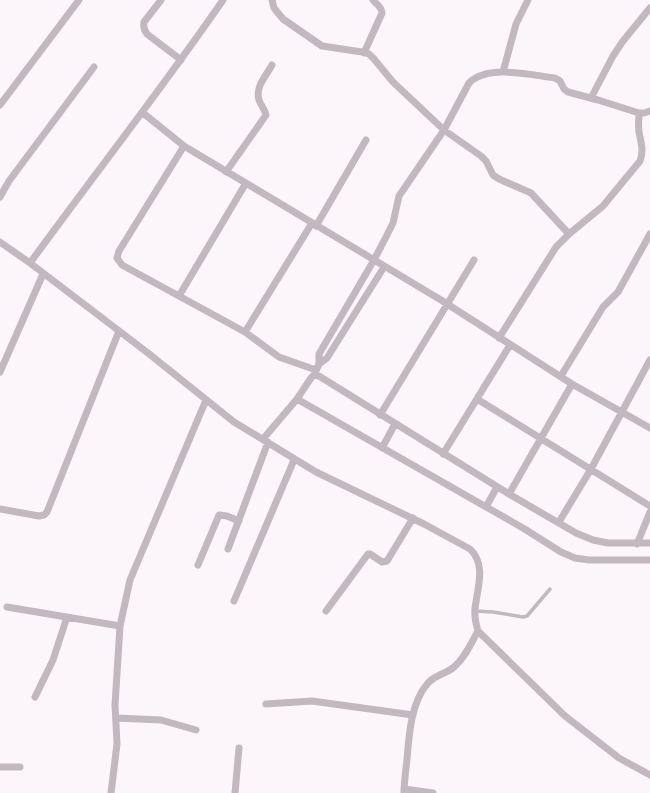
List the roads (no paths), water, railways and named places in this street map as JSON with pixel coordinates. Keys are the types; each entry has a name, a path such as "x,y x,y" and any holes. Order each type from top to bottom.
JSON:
{"street":[{"path":"0,105 78,0"},
{"path":"161,0 144,22 144,31 182,60"},
{"path":"30,263 182,60 223,0"},
{"path":"272,0 278,14 322,46 364,53 374,59 393,82 444,130 481,156 486,161 493,174 531,193 569,234"},
{"path":"364,53 382,13 380,6 373,0"},
{"path":"503,72 516,24 528,0"},
{"path":"592,98 613,56 623,41 650,8"},
{"path":"226,172 266,115 257,94 259,87 272,65"},
{"path":"2,193 94,67"},
{"path":"650,111 639,113 568,92 555,78 503,72 478,76 469,83 444,130 399,196 392,223 374,260 319,354 317,370 319,376 443,454 494,494 509,494 576,533 593,540 608,543 650,543"},
{"path":"143,113 184,146 446,304 572,384 650,428"},
{"path":"499,338 556,247 569,234 603,206 640,161 643,148 639,132 639,113"},
{"path":"245,332 314,225 366,140"},
{"path":"184,146 119,250 117,258 122,265 245,332 279,357 317,370"},
{"path":"179,296 246,183"},
{"path":"561,376 603,307 618,292 650,234"},
{"path":"0,242 119,331 234,422 294,460 316,472 413,518 475,553 480,572 475,611 475,622 478,631 565,716 619,758 650,775"},
{"path":"380,415 474,260"},
{"path":"228,549 266,441 297,399 310,378 327,358 384,267"},
{"path":"0,372 43,274"},
{"path":"0,509 39,516 44,515 47,512 119,331"},
{"path":"443,454 510,345"},
{"path":"558,522 591,469 650,360"},
{"path":"509,494 572,384"},
{"path":"297,399 486,507 561,552 575,558 589,560 650,560"},
{"path":"477,399 650,506"},
{"path":"111,793 117,744 115,705 120,626 130,580 206,400"},
{"path":"382,448 395,424"},
{"path":"234,602 294,460"},
{"path":"486,507 494,494"},
{"path":"637,544 650,512"},
{"path":"198,565 219,515 227,516 239,521"},
{"path":"326,611 368,554 382,562 386,562 413,518"},
{"path":"7,607 120,626"},
{"path":"36,697 53,660 67,617"},
{"path":"433,793 404,791 410,729 413,715 423,690 428,683 435,677 455,667 478,631"},
{"path":"266,704 312,701 413,715"},
{"path":"116,718 161,720 196,730"},
{"path":"235,793 239,748"},
{"path":"0,767 20,767"}],"lane":[{"path":"475,611 493,612 523,617 527,616 550,589"}]}
